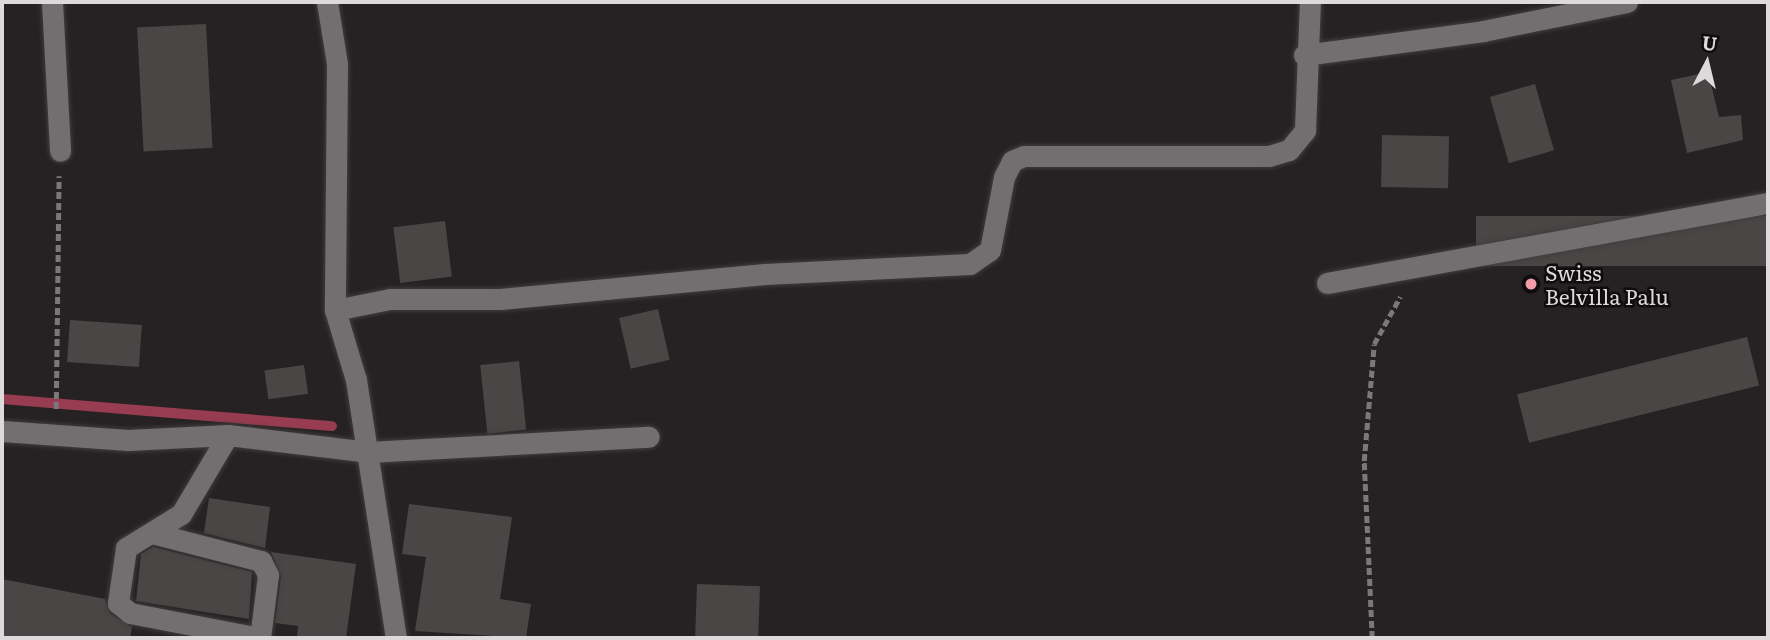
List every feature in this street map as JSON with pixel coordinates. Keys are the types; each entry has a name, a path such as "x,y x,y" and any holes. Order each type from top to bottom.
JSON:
{"street":[{"path":"52,2 60,151"},
{"path":"327,2 337,65 335,310 368,452 396,638"},
{"path":"335,310 390,299 499,299 626,284 970,264 990,250 1004,177 1012,161 1024,156 1269,156 1289,150 1305,130 1304,55 1310,2"},
{"path":"1304,55 1483,32 1627,2"},
{"path":"1327,283 1768,203"},
{"path":"2,431 128,440 228,435 368,452 649,437"},
{"path":"152,533 261,561 268,575 260,638 121,608 126,548 181,514 228,435"}],"path":[{"path":"56,435 60,151"},
{"path":"1372,638 1364,461 1374,344 1418,266"}],"building":[{"path":"206,24 212,148 144,151 137,28"},
{"path":"1708,72 1719,117 1741,115 1743,140 1687,153 1671,80"},
{"path":"1535,84 1554,150 1509,163 1490,97"},
{"path":"1382,135 1449,136 1448,188 1381,187"},
{"path":"1476,216 1768,216 1768,266 1476,266"},
{"path":"445,221 452,277 400,283 393,227"},
{"path":"658,309 670,360 631,369 619,318"},
{"path":"70,320 142,325 139,367 67,362"},
{"path":"1747,337 1759,386 1529,443 1517,394"},
{"path":"519,361 526,430 487,434 480,365"},
{"path":"304,365 308,394 268,399 264,371"},
{"path":"209,498 270,507 265,548 204,533"},
{"path":"409,504 512,517 500,599 531,604 526,638 415,631 426,557 402,554"},
{"path":"153,547 252,572 249,619 136,601 141,554"},
{"path":"271,552 356,564 346,638 297,638 298,626 275,623 281,576"},
{"path":"2,579 105,599 110,613 132,627 130,638 2,638"},
{"path":"697,584 760,586 758,638 695,638"}],"waterway":[{"path":"2,399 332,426"}],"place":[{"name":"Swiss Belvilla Palu","path":"1531,284"}]}
